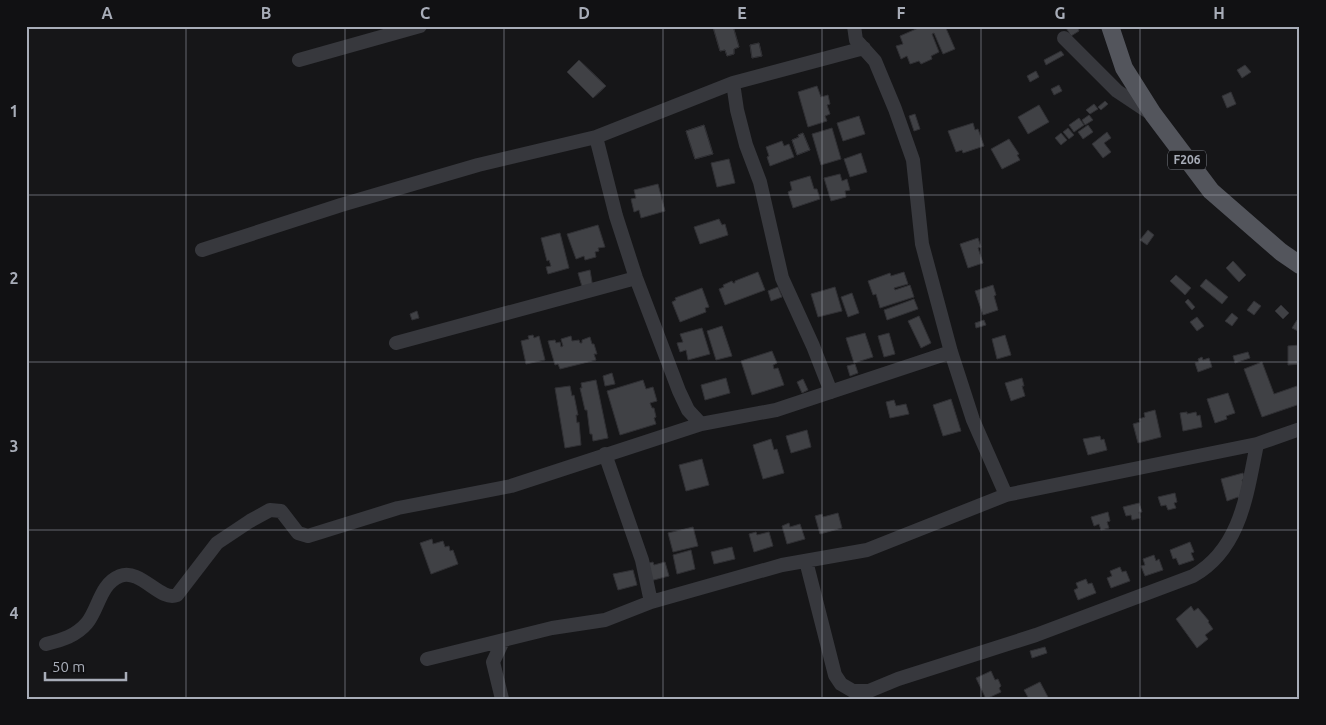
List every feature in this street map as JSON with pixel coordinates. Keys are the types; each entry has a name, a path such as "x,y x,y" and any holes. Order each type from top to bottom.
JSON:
{"main road":[{"name":"F206","path":"1110,26 1124,68 1153,114 1211,191 1281,252 1300,265"}],"street":[{"path":"299,60 420,26"},
{"path":"854,26 856,40 875,61 913,160 922,244 951,352 973,420 1006,495"},
{"path":"1064,38 1117,91 1153,114"},
{"path":"202,250 468,168 596,137 733,83 864,48"},
{"path":"733,83 737,110 746,146 760,182 782,278 813,346 831,392"},
{"path":"596,137 616,216 636,278 679,391 688,410 700,424"},
{"path":"396,343 636,278"},
{"path":"46,644 67,639 87,623 104,589 113,580 121,576 137,577 168,596 177,595 217,543 270,510 281,511 298,533 308,536 398,508 511,486 700,424 776,410 951,352"},
{"path":"428,658 552,628 605,620 651,602 772,568 806,560 867,550 1006,495 1257,444 1300,429"},
{"path":"806,560 835,676 841,684 853,691 869,691 898,679 1036,636 1207,569 1236,529 1246,500 1257,444"},
{"path":"605,454 642,560 651,602"},
{"path":"502,699 493,662 503,641"}],"building":[{"path":"733,26 739,47 734,49 734,54 727,56 725,50 720,51 713,27"},
{"path":"733,26 739,47 734,49 734,54 727,56 725,50 720,51 713,27"},
{"path":"923,26 945,26 955,49 943,54 934,33 932,34 939,52 931,56 932,59 921,64 919,61 910,64 907,56 901,59 896,46 903,44 900,36"},
{"path":"1065,26 1077,26 1079,31 1071,36"},
{"path":"759,43 762,56 752,58 750,45"},
{"path":"759,43 762,56 752,58 750,45"},
{"path":"1061,51 1064,55 1046,65 1044,60"},
{"path":"579,60 606,86 593,98 567,72"},
{"path":"579,60 606,86 593,98 567,72"},
{"path":"1245,65 1251,72 1242,78 1237,70"},
{"path":"1036,71 1039,77 1030,82 1027,76"},
{"path":"1059,85 1062,91 1054,95 1051,89"},
{"path":"817,86 821,97 828,95 830,104 827,105 830,114 825,116 827,121 808,127 798,92"},
{"path":"1231,92 1236,104 1227,108 1222,96"},
{"path":"1105,101 1108,104 1101,110 1098,107"},
{"path":"1094,104 1098,109 1090,114 1086,110"},
{"path":"1039,105 1049,122 1028,134 1018,117"},
{"path":"915,114 920,129 914,131 909,116"},
{"path":"1089,115 1093,120 1085,125 1082,120"},
{"path":"859,116 865,134 843,141 837,123"},
{"path":"1079,118 1084,125 1074,132 1069,125"},
{"path":"973,123 975,130 978,129 984,146 963,153 962,150 956,152 948,131"},
{"path":"704,125 713,154 695,159 686,131"},
{"path":"704,125 713,154 695,159 686,131"},
{"path":"1088,125 1093,132 1083,139 1078,132"},
{"path":"832,128 841,159 821,165 812,134"},
{"path":"1068,128 1074,135 1069,139 1063,132"},
{"path":"1107,132 1111,138 1104,143 1111,152 1103,158 1092,144"},
{"path":"803,133 810,150 797,155 792,140"},
{"path":"803,133 810,150 797,155 792,140"},
{"path":"1061,133 1067,140 1061,145 1055,138"},
{"path":"1009,139 1019,154 1017,155 1020,160 1002,169 991,149"},
{"path":"782,141 784,146 789,144 794,157 770,166 766,147"},
{"path":"861,153 867,172 850,177 844,159"},
{"path":"729,159 735,183 717,187 711,163"},
{"path":"840,174 842,181 847,179 850,190 845,191 846,197 831,201 824,178"},
{"path":"810,176 814,189 817,189 820,199 793,208 788,192 792,190 790,182"},
{"path":"658,184 665,211 641,218 639,210 634,212 631,199 636,198 634,190"},
{"path":"719,219 722,225 725,224 728,235 700,244 694,227"},
{"path":"598,225 605,247 598,248 599,251 595,252 596,257 585,260 584,256 576,259 567,234"},
{"path":"1148,230 1154,235 1147,245 1140,240"},
{"path":"560,233 569,268 548,274 546,267 551,266 549,260 547,261 541,238"},
{"path":"978,238 981,247 978,248 983,263 968,268 960,244"},
{"path":"1233,261 1246,275 1239,282 1226,268"},
{"path":"590,270 593,288 583,290 578,273"},
{"path":"758,272 765,290 725,305 719,289 724,287 723,285 732,281 735,283 735,281"},
{"path":"904,272 908,284 894,288 895,290 910,285 914,297 880,308 876,294 873,295 868,281 890,273 891,276"},
{"path":"1176,275 1191,288 1185,295 1170,281"},
{"path":"1206,279 1228,297 1222,304 1200,286"},
{"path":"993,285 998,310 983,315 975,291"},
{"path":"778,287 782,297 771,301 768,291"},
{"path":"835,287 842,311 818,317 811,294"},
{"path":"702,288 709,307 705,308 706,312 680,322 672,302 676,300 675,298"},
{"path":"852,293 859,313 848,317 841,297"},
{"path":"914,299 918,309 887,320 884,310"},
{"path":"1188,299 1195,307 1192,310 1185,302"},
{"path":"1254,301 1261,306 1254,315 1247,310"},
{"path":"1281,305 1289,313 1283,319 1275,311"},
{"path":"417,311 419,318 412,320 410,314"},
{"path":"1232,313 1238,318 1232,326 1225,321"},
{"path":"919,316 931,343 921,348 908,321"},
{"path":"1197,317 1204,326 1197,331 1190,322"},
{"path":"984,320 986,325 976,328 975,323"},
{"path":"1297,320 1300,322 1300,332 1292,328"},
{"path":"722,326 732,356 716,360 707,331"},
{"path":"702,328 710,354 688,360 686,350 680,352 677,343 683,342 680,334"},
{"path":"865,333 873,357 854,363 846,338"},
{"path":"889,333 895,354 884,357 878,336"},
{"path":"533,335 534,338 539,336 545,360 526,364 521,341 529,339 528,336"},
{"path":"1005,335 1011,355 997,359 992,339"},
{"path":"571,336 572,341 579,340 580,343 582,343 582,340 590,337 597,354 594,354 596,360 560,369 558,364 555,365 548,341 555,340 556,343 560,342 561,347 563,346 561,339"},
{"path":"1300,345 1300,364 1288,365 1288,346"},
{"path":"772,351 777,363 773,365 774,369 778,368 784,385 752,395 741,361"},
{"path":"1248,352 1250,358 1235,363 1233,356"},
{"path":"1202,357 1203,360 1209,358 1212,367 1198,372 1195,363 1199,362 1198,359"},
{"path":"1262,362 1274,394 1300,385 1300,404 1262,417 1244,369"},
{"path":"855,364 858,373 850,376 847,366"},
{"path":"612,373 615,384 605,386 603,376"},
{"path":"726,378 730,393 705,400 701,385"},
{"path":"1022,378 1025,396 1011,401 1005,383"},
{"path":"803,379 808,390 802,393 797,382"},
{"path":"596,380 608,438 593,441 592,434 590,434 587,410 585,410 580,388 582,388 581,383"},
{"path":"643,380 646,389 653,387 657,401 650,403 652,408 654,408 656,424 620,435 607,391"},
{"path":"570,386 578,415 576,415 577,423 579,422 581,445 565,448 555,388"},
{"path":"1228,393 1235,413 1226,416 1227,419 1215,423 1207,399"},
{"path":"951,399 961,431 943,436 933,405"},
{"path":"894,400 896,406 906,404 909,414 890,418 886,402"},
{"path":"1155,410 1161,437 1138,443 1133,424 1140,422 1139,419 1145,417 1144,413"},
{"path":"1187,412 1187,414 1196,412 1197,416 1200,415 1202,427 1183,431 1180,413"},
{"path":"807,430 811,447 791,453 786,436"},
{"path":"1100,436 1101,440 1104,439 1107,450 1088,455 1083,439"},
{"path":"771,439 774,450 777,449 784,473 763,479 753,445"},
{"path":"702,459 709,485 686,491 679,465"},
{"path":"1243,473 1245,479 1242,480 1239,500 1238,497 1227,501 1221,479"},
{"path":"1175,493 1177,502 1174,503 1176,508 1168,510 1166,505 1161,506 1158,497"},
{"path":"1139,503 1142,512 1139,512 1140,518 1132,520 1131,515 1126,516 1123,507"},
{"path":"1108,512 1110,521 1107,522 1109,528 1101,530 1099,524 1094,526 1091,517"},
{"path":"838,513 842,528 820,534 815,516 822,514 823,517"},
{"path":"789,523 790,527 800,524 805,539 787,544 782,526"},
{"path":"693,527 698,546 673,552 668,533"},
{"path":"756,532 757,535 769,532 773,546 754,552 749,534"},
{"path":"432,539 433,544 443,541 445,547 449,546 450,551 453,550 458,564 431,574 420,543"},
{"path":"1190,542 1194,552 1191,553 1194,560 1179,565 1176,558 1173,559 1170,550"},
{"path":"732,547 735,559 714,564 711,552"},
{"path":"691,550 695,569 677,574 673,555"},
{"path":"1154,555 1156,561 1159,559 1163,570 1145,576 1141,566 1145,565 1143,559"},
{"path":"653,562 654,565 665,562 669,576 650,581 645,564"},
{"path":"1120,567 1122,572 1126,571 1130,581 1111,588 1107,578 1112,576 1110,571"},
{"path":"633,570 637,585 618,590 613,574"},
{"path":"1086,579 1088,584 1092,583 1096,593 1078,600 1074,590 1078,588 1076,583"},
{"path":"1191,606 1194,611 1198,608 1213,629 1205,635 1208,639 1197,648 1176,619"},
{"path":"1045,647 1047,653 1032,658 1030,651"},
{"path":"991,671 995,680 998,679 1001,692 986,699 976,678"},
{"path":"1040,682 1049,699 1029,699 1024,690"}]}
